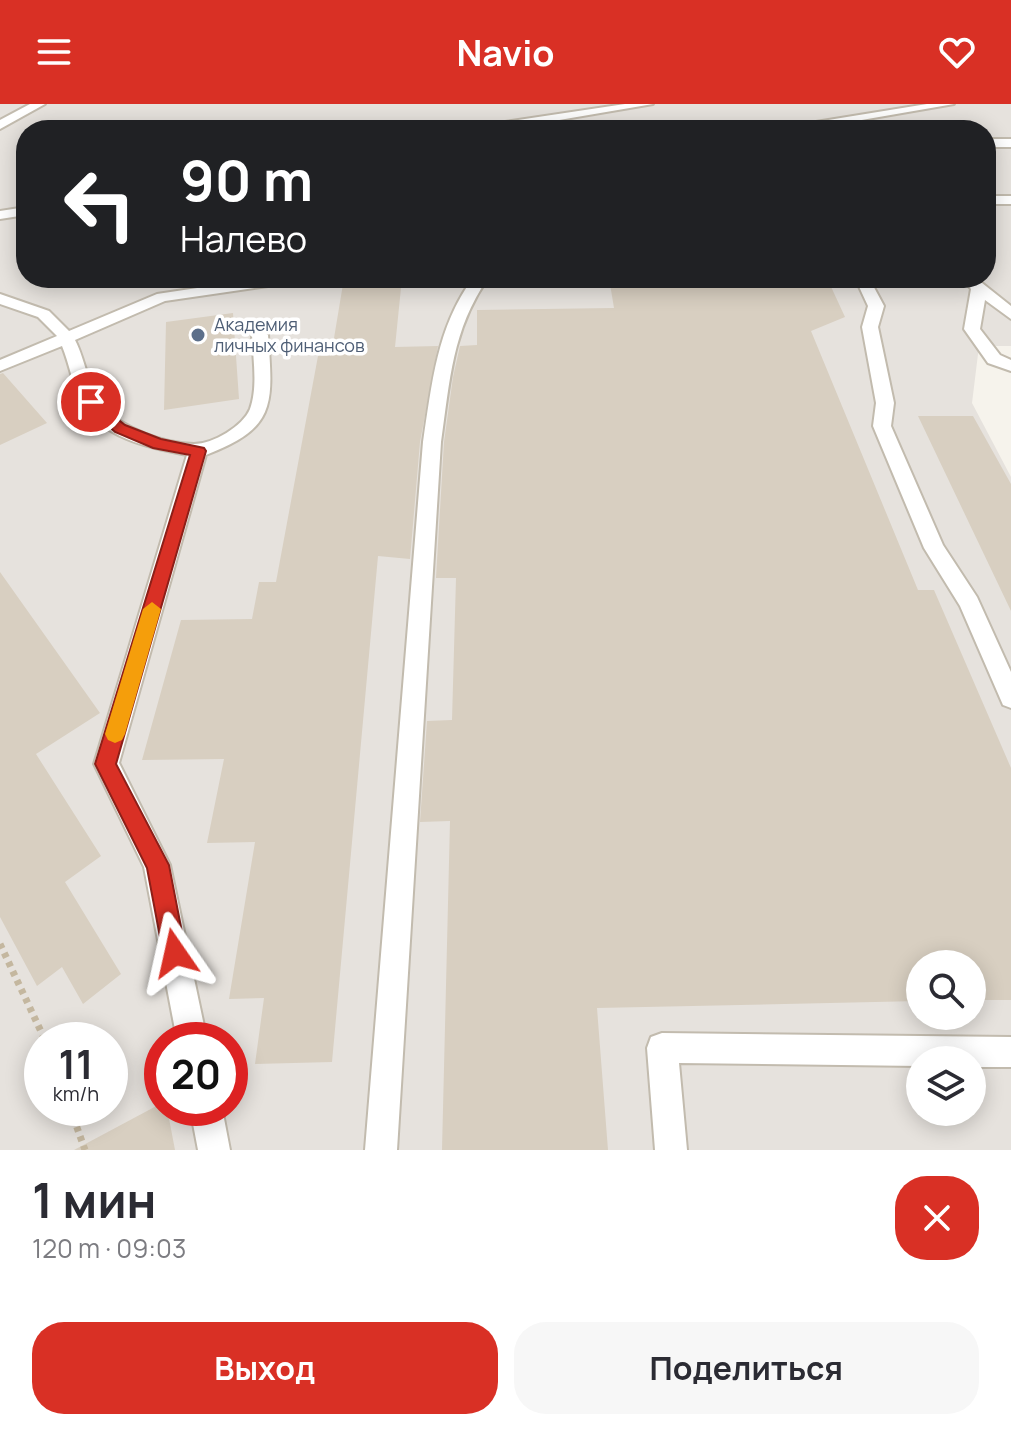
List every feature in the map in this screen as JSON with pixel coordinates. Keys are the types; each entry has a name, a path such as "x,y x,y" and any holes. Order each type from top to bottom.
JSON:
{"lane":[{"path":"0,125 39,104"},
{"path":"543,120 647,104"},
{"path":"852,120 948,104"},
{"path":"0,366 162,297 226,288"},
{"path":"381,1150 432,442 450,329 462,300 472,288"},
{"path":"867,288 876,306 870,327 885,403 882,426 934,548 969,603 1011,698"},
{"path":"976,288 972,329 994,359 1011,366"},
{"path":"984,288 1010,312"},
{"path":"0,299 50,317 68,337 91,402 120,429 158,444 198,451 228,442 252,423 263,399 260,335"},
{"path":"188,1022 157,865 106,764 198,451"},
{"path":"671,1150 662,1048 1011,1052"},
{"path":"209,1126 214,1150"}],"path":[{"path":"0,944 37,1022"},
{"path":"76,1126 85,1150"}],"shaded area":[{"path":"0,104 1011,104 1011,346 979,346 972,403 1011,477 1011,1150 0,1150"}],"building":[{"path":"342,288 401,288 395,347 438,346 420,442 410,559 378,556 332,1062 255,1064 264,998 229,999 255,842 207,843 224,759 142,760 181,620 252,619 259,582 276,582 318,356 331,356"},
{"path":"611,288 832,288 845,317 811,331 918,590 934,590 1011,768 1011,1000 986,1000 986,950 906,950 906,1001 597,1008 608,1150 442,1150 450,821 420,822 427,721 452,720 456,578 436,578 444,442 460,346 477,345 477,310 614,308"},
{"path":"233,313 239,399 164,410 166,322"},
{"path":"3,373 47,423 0,445 0,374"},
{"path":"918,416 973,416 1011,484 1011,611"},
{"path":"0,572 100,713 36,754 101,856 65,882 121,974 83,1004 62,967 37,986 0,917"},
{"path":"144,1113 144,1126 170,1126 175,1150 74,1150 119,1126 128,1126 128,1121"}],"slow traffic":[{"path":"115,734 152,609"}],"place":[{"name":"Академия личных финансов","path":"198,335"}],"route":[{"path":"91,402 120,429 158,444 198,451 106,764 157,865 175,953"}]}
